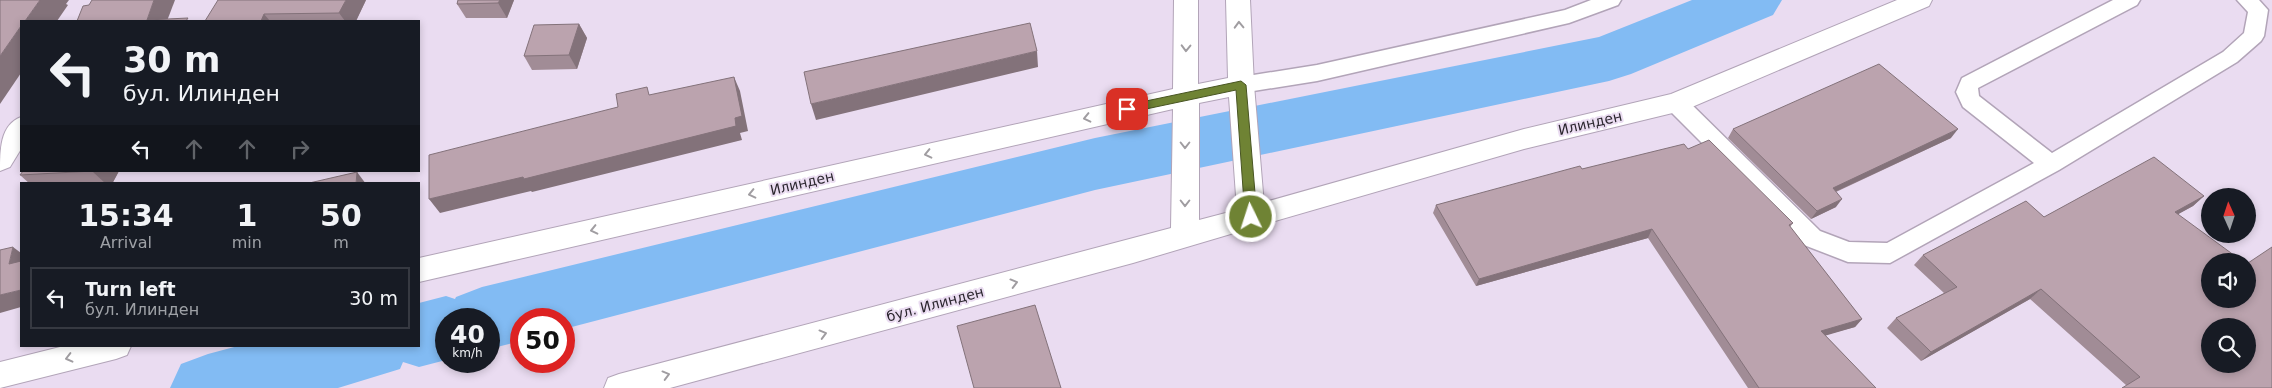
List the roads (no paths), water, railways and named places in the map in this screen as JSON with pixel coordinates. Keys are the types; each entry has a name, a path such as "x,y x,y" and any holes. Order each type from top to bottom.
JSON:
{"main road":[{"path":"1185,236 1186,0"},
{"path":"1238,0 1241,85 1251,217"},
{"name":"Илинден","path":"1251,217 1524,139 1676,103 1920,0"},
{"path":"1185,107 1241,85"},
{"name":"Илинден","path":"420,270 1185,107"},
{"path":"0,160 20,129"},
{"name":"бул. Илинден","path":"619,388 1123,254 1251,217"},
{"path":"0,376 112,347"}],"lane":[{"path":"1241,85 1317,73 1569,16 1611,0"},
{"path":"2051,164 1971,101 1967,92 1969,84 2130,0"},
{"path":"1676,103 1812,238 1848,252 1890,253 2051,164 2230,57 2254,36 2258,10 2247,0"}],"waterway":[{"path":"500,314 1095,164 1609,58 1752,0"},
{"path":"420,335 435,331"},
{"path":"208,388 369,347"}]}
